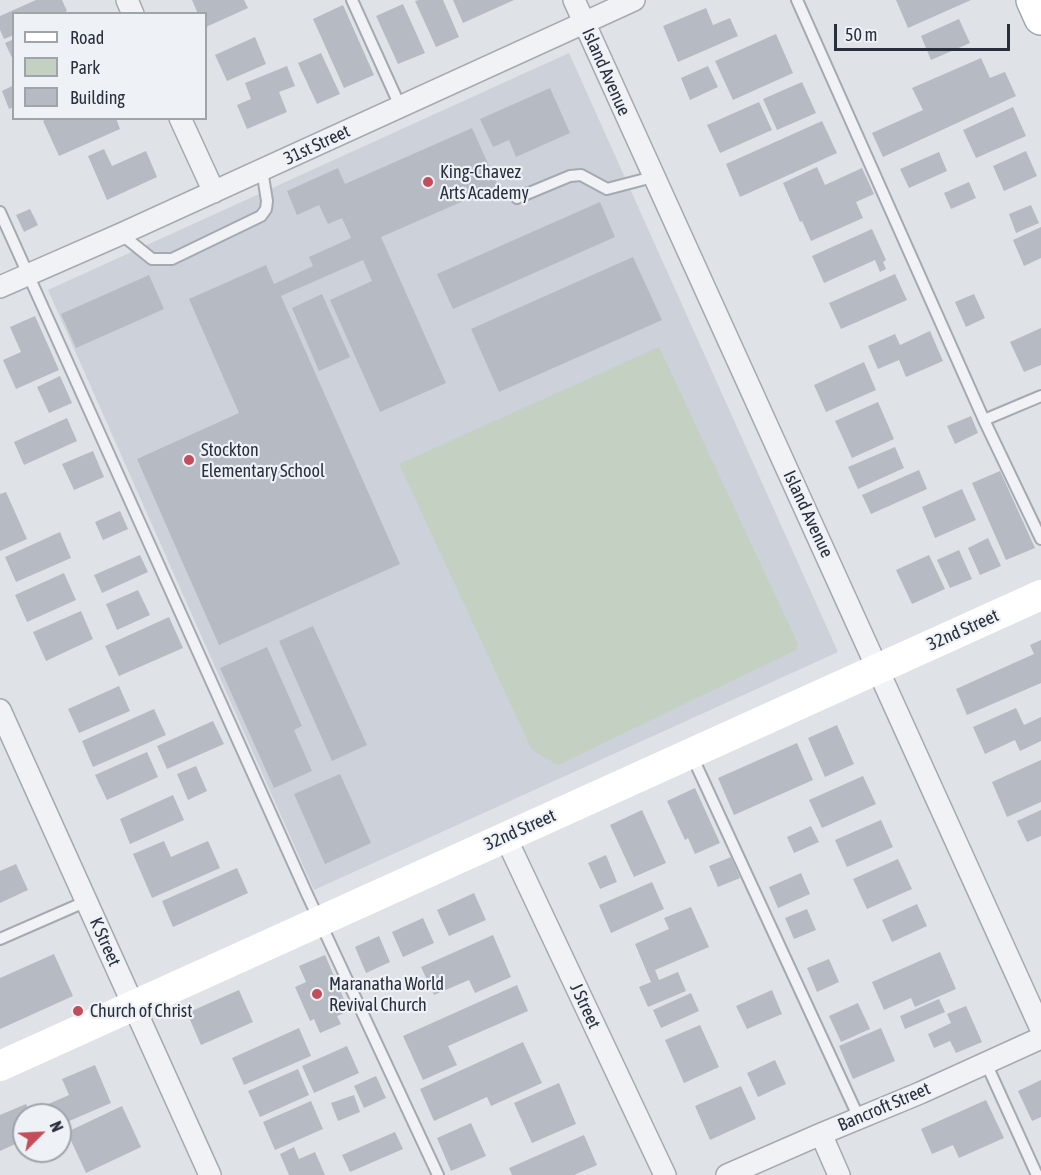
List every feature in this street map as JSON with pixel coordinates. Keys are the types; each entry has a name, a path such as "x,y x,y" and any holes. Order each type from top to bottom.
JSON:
{"main road":[{"path":"1033,0 1041,18"},
{"name":"32nd Street","path":"0,1066 1041,595"}],"street":[{"name":"Island Avenue","path":"574,0 1041,1029"},
{"name":"31st Street","path":"0,287 634,0"},
{"path":"181,120 214,192"},
{"name":"K Street","path":"0,710 210,1175"},
{"name":"J Street","path":"505,836 665,1175"},
{"name":"Bancroft Street","path":"727,1175 1041,1038"},
{"path":"821,1134 839,1175"}],"lane":[{"path":"352,0 400,106"},
{"path":"797,0 984,420 1040,534"},
{"path":"121,234 152,259 172,259 261,216 266,209 267,201 262,170"},
{"path":"517,198 570,176 581,175 607,189 653,177"},
{"path":"0,212 320,922 438,1175"},
{"path":"984,420 1041,397"},
{"path":"691,753 859,1118"},
{"path":"0,939 87,902"},
{"path":"986,1063 1037,1175"}],"shaded area":[{"path":"569,53 838,652 314,890 48,290"}],"green space":[{"path":"659,347 798,644 796,650 558,765 532,750 399,464"}],"building":[{"path":"36,0 62,0 67,11 12,12 12,36 4,39 0,30 0,16"},
{"path":"192,0 244,0 248,8 207,27 207,12 197,12"},
{"path":"443,0 459,37 436,47 415,1"},
{"path":"453,0 514,0 463,23"},
{"path":"896,0 971,0 908,28"},
{"path":"403,4 425,53 398,64 376,16"},
{"path":"343,5 374,75 344,88 313,19"},
{"path":"706,8 713,25 730,18 738,36 678,62 663,26"},
{"path":"959,19 970,43 931,60 921,36"},
{"path":"776,34 793,73 733,100 715,61"},
{"path":"255,37 266,64 227,81 215,55"},
{"path":"12,40 12,58 5,43"},
{"path":"321,53 340,94 317,104 298,63"},
{"path":"981,58 990,78 1005,72 1016,96 883,157 872,133 923,110 912,88"},
{"path":"287,66 295,86 279,92 287,112 247,129 237,105 251,99 245,83"},
{"path":"708,66 718,87 690,100 681,78"},
{"path":"802,82 816,113 777,130 763,99"},
{"path":"12,86 12,108 9,109 2,91"},
{"path":"550,88 570,133 516,157 509,140 493,147 480,119"},
{"path":"759,102 772,130 720,153 707,125"},
{"path":"1013,107 1026,136 976,158 963,130"},
{"path":"117,120 120,129 59,156 43,121"},
{"path":"822,121 837,153 740,197 726,164"},
{"path":"472,128 498,186 381,237 446,383 380,412 330,300 372,281 363,260 281,296 400,564 219,645 137,459 239,413 189,299 266,265 274,284 313,266 309,257 351,238 342,218 328,224 319,205 297,215 287,191 338,168 345,184"},
{"path":"104,149 112,166 146,151 157,177 107,200 88,156"},
{"path":"1026,151 1037,176 1004,191 993,166"},
{"path":"939,152 947,171 909,188 900,169"},
{"path":"817,167 825,185 862,168 874,194 856,202 863,218 811,241 783,183"},
{"path":"969,182 976,198 951,209 944,193"},
{"path":"600,202 615,237 453,309 437,274"},
{"path":"1031,205 1039,223 1016,233 1009,214"},
{"path":"30,209 38,225 24,232 16,215"},
{"path":"1041,227 1041,258 1024,266 1013,240"},
{"path":"872,229 886,260 883,262 886,269 880,272 875,260 824,283 812,256"},
{"path":"633,257 662,320 499,392 471,329"},
{"path":"895,274 907,300 841,329 829,303"},
{"path":"149,275 164,309 76,348 61,314"},
{"path":"322,294 350,357 319,371 292,308"},
{"path":"974,294 985,318 966,327 955,302"},
{"path":"35,316 59,370 16,389 3,360 21,352 10,327"},
{"path":"1041,328 1041,365 1024,372 1010,342"},
{"path":"930,331 943,361 906,377 899,360 878,369 868,346 895,334 900,345"},
{"path":"864,362 876,390 826,412 814,385"},
{"path":"60,376 72,403 49,413 37,387"},
{"path":"878,402 894,439 852,458 835,421"},
{"path":"971,416 978,433 955,444 947,426"},
{"path":"67,418 77,441 24,465 14,442"},
{"path":"895,447 904,468 858,489 848,467"},
{"path":"93,451 104,477 74,490 62,464"},
{"path":"919,470 927,489 871,514 862,495"},
{"path":"1000,471 1035,548 1006,560 972,483"},
{"path":"962,489 976,520 935,538 922,507"},
{"path":"6,492 27,539 0,551 0,494"},
{"path":"120,511 128,529 103,540 95,522"},
{"path":"60,532 71,558 16,582 5,557"},
{"path":"988,538 1001,566 980,575 968,548"},
{"path":"959,550 972,579 950,588 937,560"},
{"path":"140,555 148,572 102,593 94,575"},
{"path":"929,555 945,589 912,604 896,570"},
{"path":"64,573 76,600 27,622 15,595"},
{"path":"138,590 150,615 117,630 106,604"},
{"path":"81,611 93,639 46,661 33,632"},
{"path":"169,617 183,648 119,676 105,646"},
{"path":"313,626 367,745 332,761 279,641"},
{"path":"1041,640 1041,683 967,715 956,689 1034,654 1030,645"},
{"path":"267,647 302,726 294,730 312,771 274,788 220,668"},
{"path":"119,686 130,711 79,733 68,709"},
{"path":"1016,708 1024,725 1041,717 1041,741 1020,751 1015,740 985,754 973,727"},
{"path":"154,709 166,735 93,767 82,741"},
{"path":"213,721 224,744 167,769 157,746"},
{"path":"837,725 854,764 825,777 808,738"},
{"path":"797,743 813,780 734,815 718,778"},
{"path":"147,752 158,777 107,800 95,775"},
{"path":"1041,760 1041,802 1007,817 992,782"},
{"path":"196,766 207,791 188,800 177,774"},
{"path":"340,774 371,843 325,864 294,794"},
{"path":"863,776 876,804 822,828 809,800"},
{"path":"695,788 720,843 695,854 688,838 685,840 667,801"},
{"path":"173,795 184,820 130,844 120,819"},
{"path":"642,810 666,863 634,877 610,825"},
{"path":"1041,810 1041,836 1027,842 1017,821"},
{"path":"881,820 893,847 847,867 835,840"},
{"path":"811,826 819,842 794,853 787,837"},
{"path":"164,841 171,857 208,841 220,868 152,898 133,854"},
{"path":"606,855 617,882 600,889 588,863"},
{"path":"731,857 740,878 718,887 709,866"},
{"path":"898,859 912,889 867,909 853,879"},
{"path":"16,864 28,890 0,903 0,871"},
{"path":"237,868 248,893 173,927 162,901"},
{"path":"801,873 810,894 778,908 769,887"},
{"path":"652,882 664,909 611,933 599,905"},
{"path":"474,893 486,920 449,936 437,910"},
{"path":"917,904 927,926 892,942 882,920"},
{"path":"691,907 709,947 655,970 659,980 678,972 686,991 648,1007 639,987 651,982 635,944 669,929 664,918"},
{"path":"807,909 816,930 794,939 785,918"},
{"path":"423,918 434,943 403,957 392,932"},
{"path":"493,935 511,977 475,993 469,980 434,995 421,967"},
{"path":"379,936 390,962 366,973 355,947"},
{"path":"940,952 956,989 915,1007 911,998 884,1010 872,982"},
{"path":"54,954 73,996 0,1029 0,978"},
{"path":"325,955 349,1011 337,1016 341,1024 320,1033 314,1019 310,1021 295,987 306,982 299,966"},
{"path":"829,959 839,982 817,992 807,968"},
{"path":"517,985 528,1011 448,1046 457,1065 423,1080 403,1036"},
{"path":"239,990 253,1022 201,1045 187,1013"},
{"path":"772,990 782,1014 747,1029 736,1006"},
{"path":"691,993 699,1011 661,1028 653,1010"},
{"path":"939,999 945,1012 905,1029 900,1016"},
{"path":"858,1003 870,1029 841,1042 829,1016"},
{"path":"966,1006 982,1042 956,1053 950,1041 934,1048 928,1034 951,1023 947,1014"},
{"path":"700,1025 719,1067 684,1083 665,1040"},
{"path":"299,1028 311,1056 244,1085 232,1058"},
{"path":"881,1028 895,1061 853,1079 839,1046"},
{"path":"523,1042 542,1083 491,1106 487,1097 434,1121 420,1089"},
{"path":"347,1046 359,1073 314,1093 302,1066"},
{"path":"775,1060 786,1084 758,1097 747,1073"},
{"path":"95,1065 111,1103 72,1120 72,1103 51,1103 69,1095 62,1079"},
{"path":"298,1069 309,1095 260,1117 248,1091"},
{"path":"376,1076 386,1098 364,1108 354,1086"},
{"path":"1041,1080 1041,1117 1032,1121 1018,1091"},
{"path":"559,1083 576,1124 532,1143 514,1103"},
{"path":"741,1086 756,1119 710,1140 695,1106"},
{"path":"354,1095 360,1112 338,1121 331,1103"},
{"path":"986,1100 1004,1138 959,1158 953,1145 932,1154 921,1129"},
{"path":"311,1101 323,1129 275,1150 263,1122"},
{"path":"122,1106 141,1147 86,1173 72,1143 72,1130"},
{"path":"12,1110 12,1146 0,1151 0,1115"},
{"path":"471,1123 486,1156 451,1171 437,1138"},
{"path":"395,1132 403,1149 350,1172 342,1155"},
{"path":"584,1135 597,1165 574,1175 512,1175 509,1168"},
{"path":"294,1147 299,1159 315,1152 325,1175 289,1175 280,1154"}],"place":[{"name":"King-Chavez Arts Academy","path":"428,182"},
{"name":"Stockton Elementary School","path":"189,460"},
{"name":"Maranatha World Revival Church","path":"317,994"},
{"name":"Church of Christ","path":"78,1011"}]}
